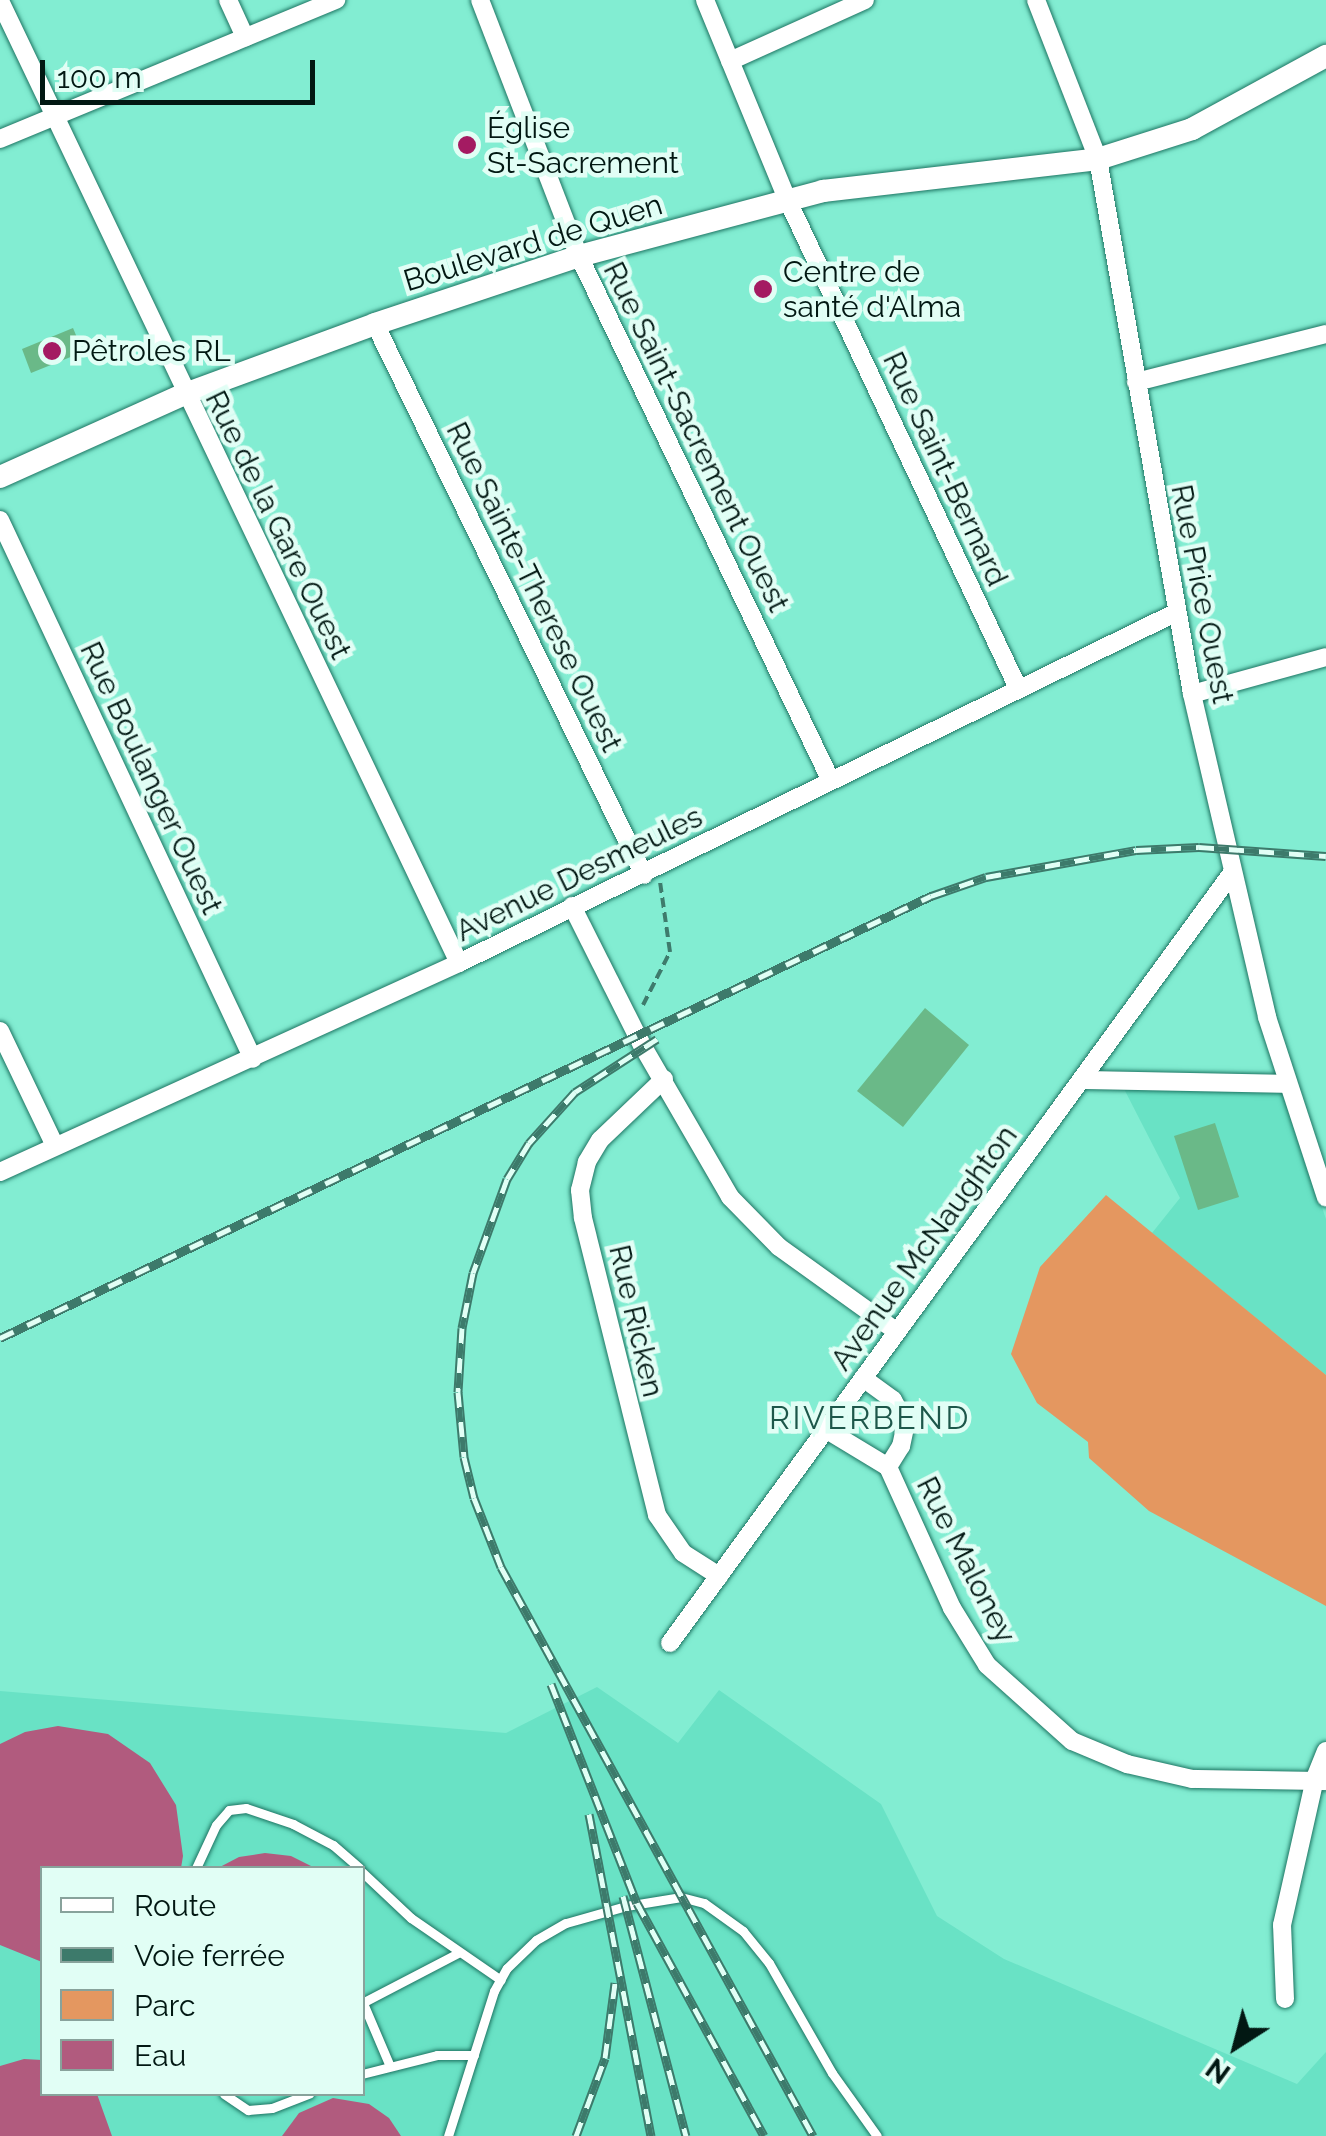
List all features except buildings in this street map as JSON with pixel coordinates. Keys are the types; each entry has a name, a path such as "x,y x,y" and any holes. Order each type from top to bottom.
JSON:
{"street":[{"path":"228,0 244,37"},
{"path":"0,138 336,0"},
{"name":"Rue Saint-Sacrement Ouest","path":"480,0 579,256 830,781"},
{"name":"Rue Saint-Bernard","path":"705,0 788,201 1016,686"},
{"path":"730,60 865,0"},
{"name":"Rue Price Ouest","path":"1036,0 1098,159 1192,694 1285,1084 1326,1198"},
{"name":"Rue de la Gare Ouest","path":"0,2 459,963"},
{"name":"Boulevard de Quen","path":"0,476 185,394 374,324 579,256 822,192 1098,159 1192,128 1326,56"},
{"name":"Rue Sainte-Therese Ouest","path":"374,324 651,871"},
{"path":"1136,382 1326,334"},
{"name":"Rue Boulanger Ouest","path":"0,520 253,1059"},
{"name":"Avenue Desmeules","path":"0,1172 459,963 651,871 1016,686 1175,613"},
{"path":"1192,694 1326,657"},
{"name":"Avenue McNaughton","path":"670,1643 1232,873"},
{"path":"572,906 632,1027 730,1197 779,1247 896,1331"},
{"path":"0,1030 56,1146"},
{"name":"Rue Ricken","path":"664,1078 600,1140 587,1162 580,1190 583,1218 657,1515 683,1553 719,1576"},
{"path":"1082,1080 1285,1084"},
{"name":"Rue Maloney","path":"863,1378 892,1400 906,1424 902,1446 888,1467"},
{"name":"Rue Maloney","path":"827,1430 888,1467 952,1608 987,1665 1072,1740 1127,1764 1192,1779 1320,1779"},
{"path":"1284,1999 1282,1925 1326,1751"}],"lane":[{"path":"197,1866 216,1825 230,1810 246,1808 294,1824 333,1845 357,1866"},
{"path":"365,1873 458,1954 500,1980"},
{"path":"448,2136 500,1980 536,1940 566,1923 681,1897 704,1903 743,1932 770,1963 832,2073 876,2136"},
{"path":"365,2002 458,1954"},
{"path":"365,2008 389,2064"},
{"path":"365,2073 437,2055 474,2055"},
{"path":"227,2096 248,2110 272,2108 304,2096"}],"path":[{"path":"632,1027 670,952 651,871"}],"shaded area":[{"path":"1121,1083 1281,1090 1326,1219 1326,1375 1152,1233 1180,1198"},
{"path":"597,1687 678,1743 719,1690 881,1804 937,1916 1004,1959 1297,2084 1326,2052 1326,2136 0,2136 0,1691 506,1733"}],"green space":[{"path":"1106,1195 1326,1375 1326,1606 1149,1511 1089,1458 1088,1442 1037,1403 1011,1354 1040,1267"}],"water":[{"path":"58,1726 108,1734 150,1763 176,1805 183,1856 181,1866 40,1866 40,1961 0,1945 0,1744 25,1732"},
{"path":"265,1853 291,1856 311,1866 222,1866 239,1857"},
{"path":"24,2059 40,2060 40,2096 98,2096 112,2136 0,2136 0,2066"},
{"path":"333,2098 369,2104 389,2118 401,2136 282,2136 299,2113"}],"railway":[{"path":"0,1338 931,896 986,877 1136,850 1199,847 1326,856"},
{"path":"657,1039 575,1092 529,1143 507,1179 473,1273 462,1328 458,1392 464,1457 474,1498 501,1567 813,2136"},
{"path":"551,1684 637,1903 764,2136"},
{"path":"589,1814 651,2136"},
{"path":"623,1896 686,2136"},
{"path":"576,2136 605,2058 615,1983"}],"place":[{"name":"Église St-Sacrement","path":"467,145"},
{"name":"Centre de santé d'Alma","path":"763,289"},
{"name":"Pêtroles RL","path":"52,351"}],"district":[{"name":"RIVERBEND","path":"870,1418"}]}
